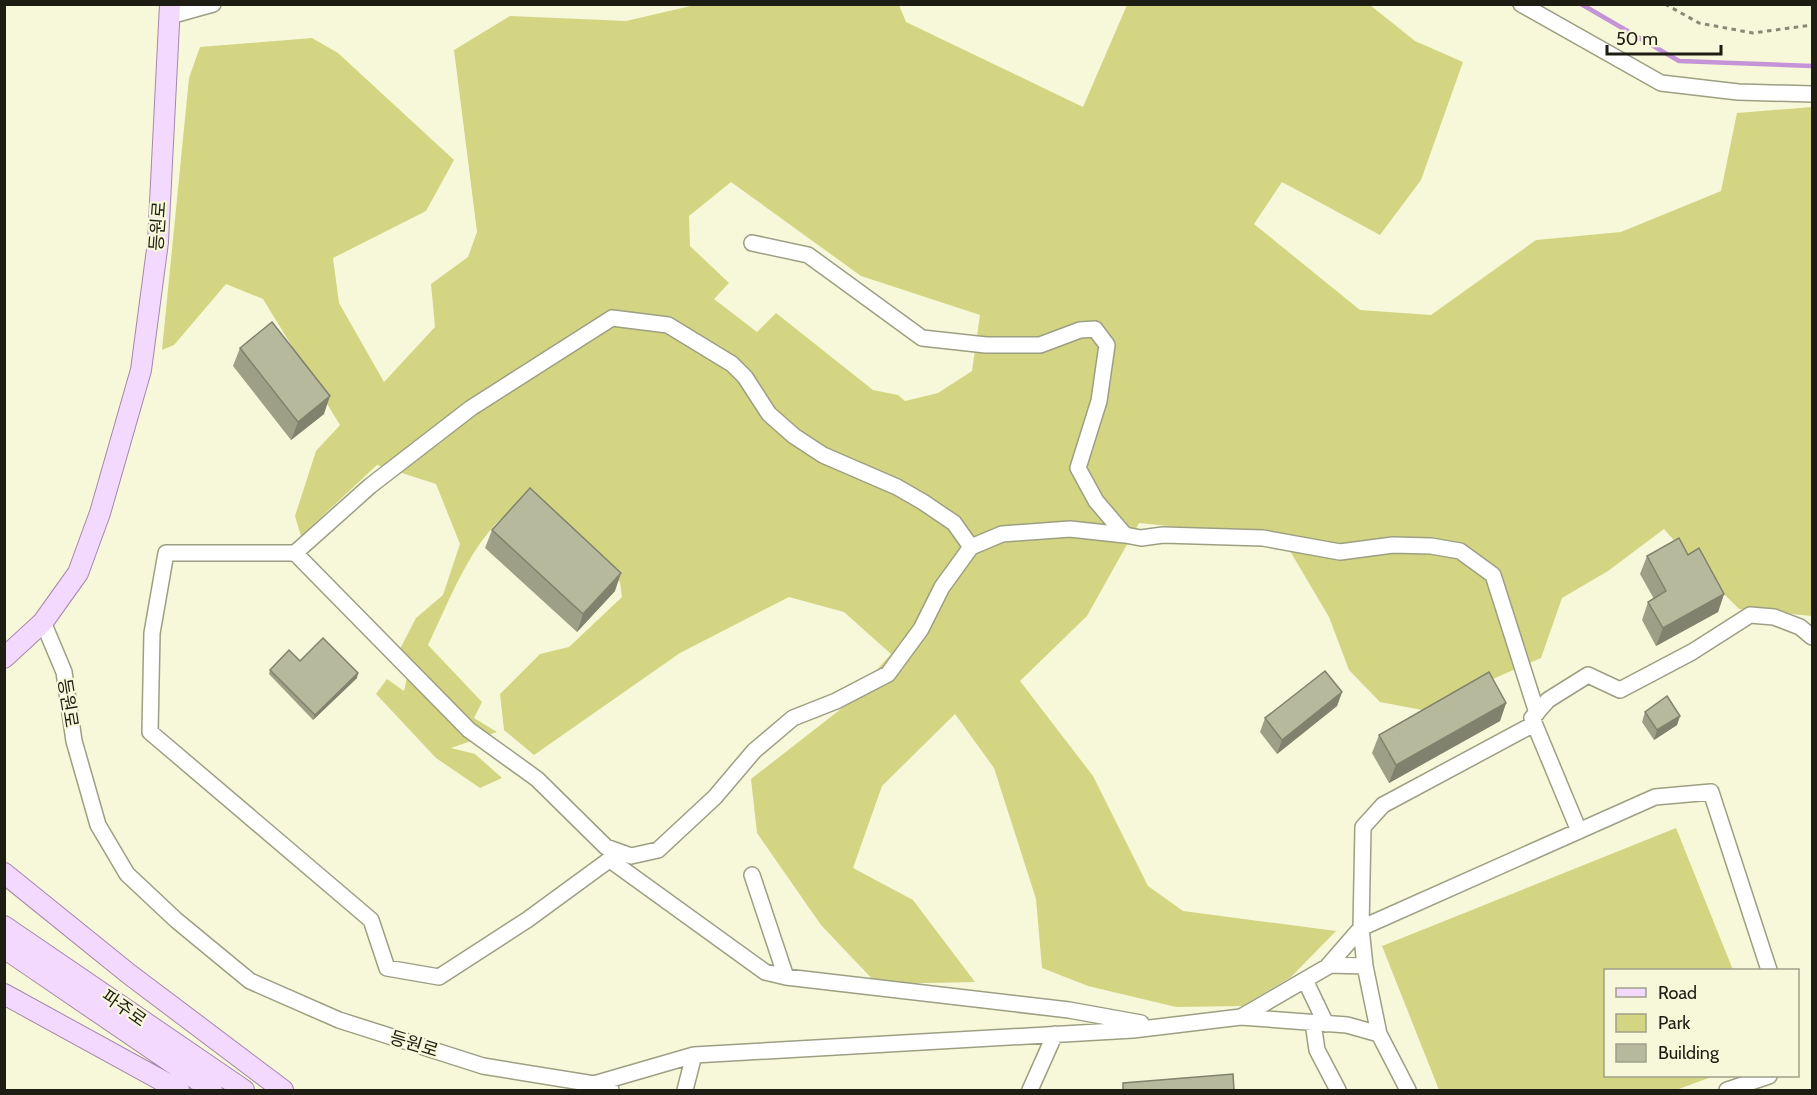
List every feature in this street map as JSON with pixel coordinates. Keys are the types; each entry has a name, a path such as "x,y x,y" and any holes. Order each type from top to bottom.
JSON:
{"main road":[{"name":"등원로","path":"43,622 78,573 100,513 141,370 159,242 170,10"},
{"path":"4,658 43,622"},
{"path":"4,873 129,974 283,1090"},
{"name":"파주로","path":"4,926 244,1090"},
{"name":"파주로","path":"4,948 212,1090"},
{"path":"4,994 180,1090"}],"street":[{"path":"170,10 213,4"},
{"path":"1521,4 1661,83 1738,92 1812,94"},
{"path":"752,243 808,255 922,338 986,345 1040,345 1080,330 1095,329 1107,345 1099,401 1078,468 1096,501 1125,535"},
{"path":"971,547 954,523 923,502 823,455 794,436 769,414 746,377 732,364 668,325 612,318 471,408 370,486 295,554 166,553 152,633 150,732 371,920 387,968 439,977 527,920 615,856 631,856 658,850 715,797 754,751 793,718 836,701 888,674 921,629 942,587 971,547 1002,534 1070,529 1141,538 1162,534 1263,538 1340,552 1392,544 1431,546 1460,551 1493,575 1534,718 1579,831"},
{"path":"295,554 469,730 537,779 615,856 765,972 786,977 1070,1010 1158,1027"},
{"path":"1408,1090 1379,1034 1365,966 1360,928 1363,827 1383,805 1534,718 1548,700 1588,675 1620,690 1692,652 1749,615 1774,617 1800,627 1812,637"},
{"name":"등원로","path":"43,622 64,672 74,741 98,825 127,874 176,920 250,981 339,1020 483,1066 594,1084 611,1090"},
{"path":"1241,1017 1329,965 1360,928 1655,797 1711,792 1769,969"},
{"path":"752,875 786,977"},
{"path":"1329,965 1365,966"},
{"path":"1305,980 1320,1023 1317,1050 1338,1090"},
{"path":"594,1084 694,1055 1158,1027 1241,1017 1347,1025 1379,1034"},
{"path":"1030,1090 1055,1034"},
{"path":"685,1090 694,1055"},
{"path":"1727,1090 1766,1077"}],"path":[{"path":"1665,4 1699,22 1753,33 1812,25"}],"green space":[{"path":"695,5 899,5 906,22 1083,107 1127,5 1370,5 1415,41 1463,62 1421,180 1380,235 1282,182 1254,224 1360,310 1431,315 1536,240 1621,232 1721,191 1737,113 1812,107 1812,616 1739,609 1664,529 1608,571 1562,598 1541,658 1422,710 1380,702 1349,670 1329,617 1290,551 1227,532 1139,523 1087,616 1020,681 1093,776 1148,886 1183,911 1336,931 1291,977 1242,1006 1176,1007 1088,986 1042,968 1036,899 994,768 955,714 882,786 853,868 913,900 975,982 877,984 821,925 757,833 751,779 846,705 891,654 844,612 789,597 680,653 534,755 504,730 500,694 540,654 569,647 622,597 620,582 527,499 493,527 479,544 428,645 482,702 474,718 497,732 451,748 475,754 502,778 480,788 436,758 376,694 387,679 404,691 408,673 400,649 416,618 443,595 460,544 436,484 377,465 301,536 295,516 316,451 340,425 263,299 226,284 174,345 162,350 189,78 200,47 312,38 338,53 454,160 426,211 333,258 339,303 384,382 435,327 431,284 468,257 477,232 454,50 510,16 626,21","holes":["731,182 861,276 980,315 972,371 938,393 905,401 898,395 873,390 776,313 757,332 714,299 729,283 690,246 689,216"]},
{"path":"1676,828 1733,969 1604,969 1604,1077 1711,1077 1676,1090 1439,1090 1382,946"}],"building":[{"path":"272,322 330,396 298,422 240,348"},
{"path":"530,488 621,573 583,614 492,530"},
{"path":"1679,538 1688,555 1699,548 1724,594 1663,628 1648,602 1666,591 1647,556"},
{"path":"323,638 358,673 315,715 270,670 289,650 300,661"},
{"path":"1325,671 1342,692 1282,740 1265,718"},
{"path":"1489,672 1506,703 1396,765 1379,735"},
{"path":"1667,696 1680,716 1657,730 1645,712"},
{"path":"1233,1074 1234,1090 1123,1090 1123,1083"}],"waterway":[{"path":"1581,4 1679,61 1812,66"}]}
